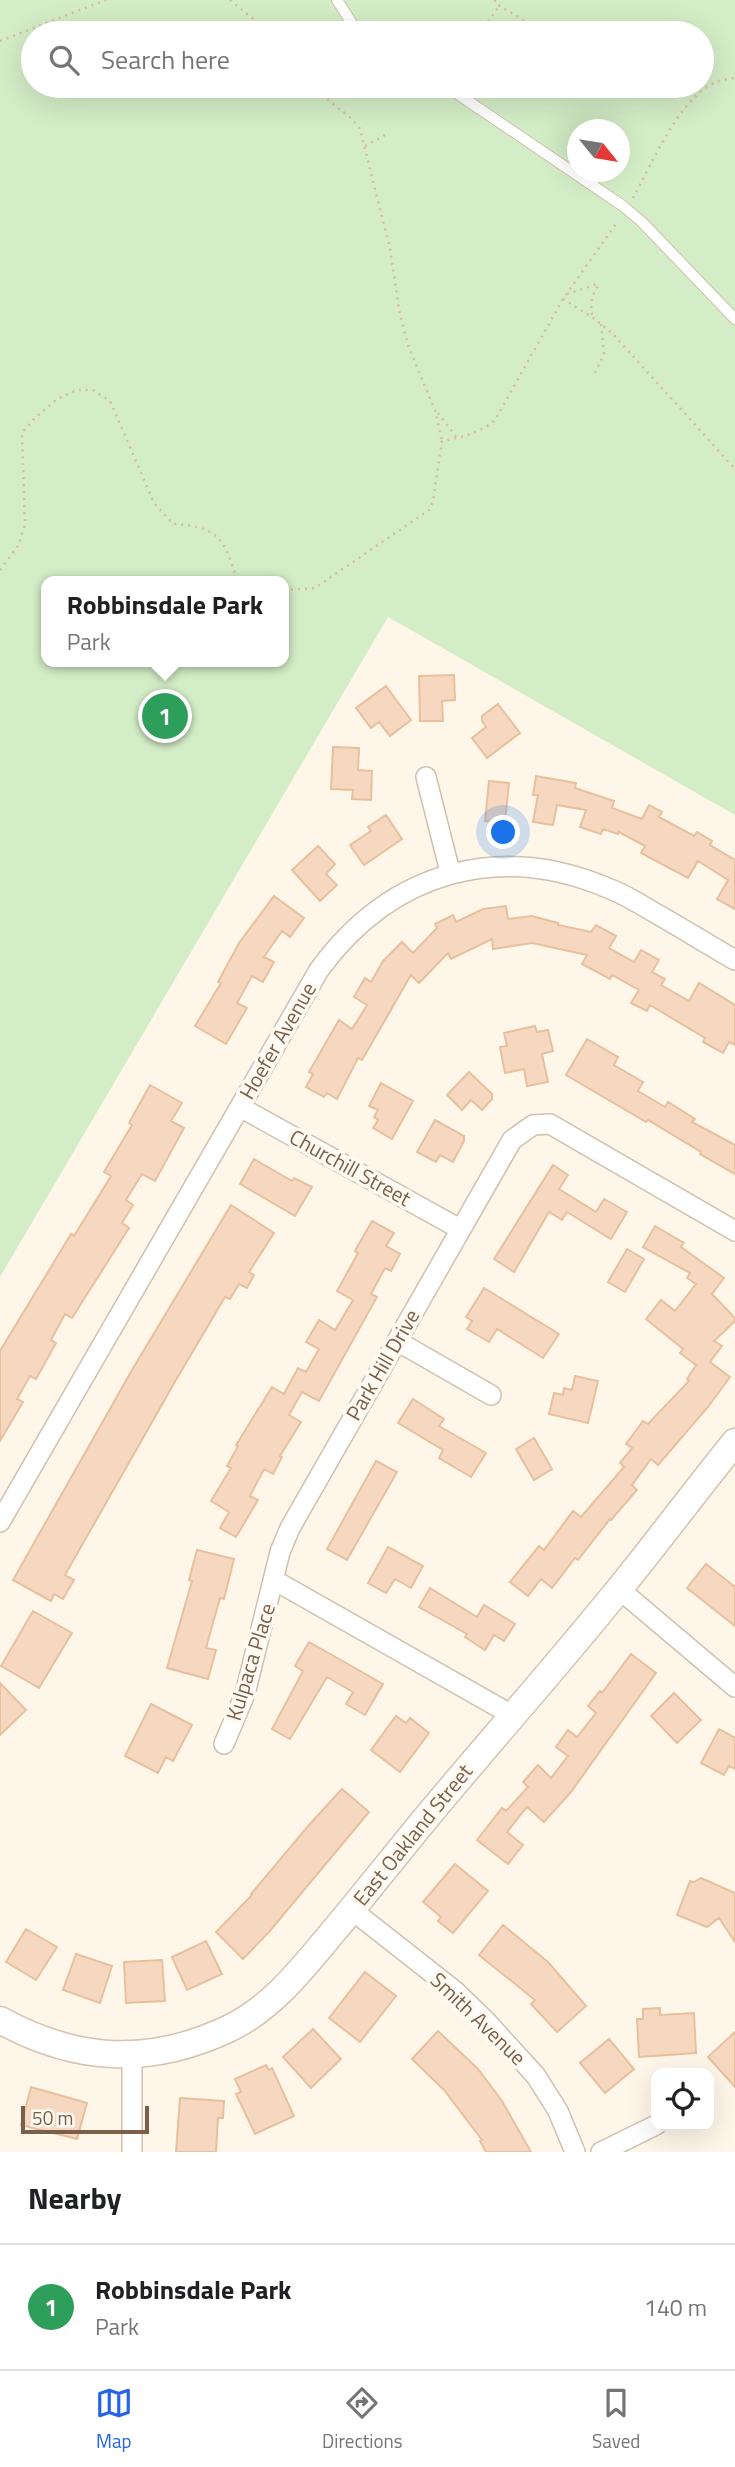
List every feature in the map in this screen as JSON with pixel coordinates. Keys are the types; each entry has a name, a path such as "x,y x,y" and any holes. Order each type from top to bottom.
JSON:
{"street":[{"path":"426,777 450,872"},
{"name":"Hoefer Avenue","path":"0,1522 284,1028 337,945 364,919 389,900 450,872 517,867 549,870 583,878 616,891 735,960"},
{"name":"Churchill Street","path":"240,1107 460,1229"},
{"name":"Park Hill Drive","path":"274,1580 280,1552 290,1528 512,1140 533,1125 550,1124 735,1231"},
{"path":"397,1341 491,1395"},
{"name":"East Oakland Street","path":"0,2020 32,2036 64,2047 132,2056 178,2047 228,2029 265,2006 295,1977 352,1910 619,1589 735,1442"},
{"path":"274,1580 512,1715"},
{"name":"Kulpaca Place","path":"224,1744 245,1694 274,1580"},
{"path":"619,1589 735,1686"},
{"name":"Smith Avenue","path":"352,1910 455,1991 485,2020 536,2076 558,2111 575,2152"},
{"path":"131,2152 132,2056"},
{"path":"601,2152 651,2127"}],"lane":[{"path":"337,0 350,21"},
{"path":"464,98 606,192 627,209 735,319"}],"path":[{"path":"52,21 106,0"},
{"path":"230,0 256,21"},
{"path":"495,0 499,6 526,21"},
{"path":"488,21 499,6"},
{"path":"0,41 21,33"},
{"path":"714,82 735,78"},
{"path":"289,590 315,588 429,510 433,502 442,441 435,410 409,348 400,316 390,249 360,129 326,98"},
{"path":"442,441 486,427 495,420 563,299 627,209 674,124 693,98"},
{"path":"365,146 387,134"},
{"path":"567,294 600,283 590,302 592,317"},
{"path":"563,299 601,323 735,469"},
{"path":"595,373 604,354 601,323"},
{"path":"0,570 18,546 25,525 22,433 57,399 76,390 93,390 110,401 154,503 173,524 199,526 213,532 226,548 236,576"},
{"path":"435,410 457,438"}],"green space":[{"path":"0,0 735,0 735,815 388,617 0,1277"}],"building":[{"path":"454,675 455,700 442,701 443,721 420,721 419,676"},
{"path":"386,686 411,720 390,736 379,722 371,728 356,708"},
{"path":"498,704 520,733 487,758 472,738 486,727 482,716"},
{"path":"333,747 359,748 358,770 372,771 371,800 352,799 353,790 331,789"},
{"path":"536,776 576,783 575,788 614,801 612,808 642,819 649,805 662,812 659,817 694,836 697,832 712,841 710,845 735,860 735,909 717,899 728,880 698,861 688,878 641,853 645,846 619,832 618,834 603,829 601,834 580,827 586,810 557,805 553,825 533,822 538,795 533,795"},
{"path":"489,781 509,783 505,823 485,821"},
{"path":"386,815 402,839 364,865 350,845 371,831 368,827"},
{"path":"318,846 335,864 326,874 337,885 320,901 292,870"},
{"path":"274,896 304,918 290,937 282,931 264,957 274,962 263,982 252,976 237,1003 247,1008 226,1044 195,1026 221,983 218,982 239,943"},
{"path":"506,906 508,919 532,916 591,932 596,925 616,936 609,948 634,962 641,950 659,960 652,972 665,979 661,985 689,1001 699,983 735,1005 735,1045 729,1042 723,1053 703,1042 705,1038 650,1005 647,1011 631,1003 639,990 612,975 610,979 582,964 587,955 532,943 493,949 492,939 451,959 448,953 419,983 411,975 362,1060 358,1058 337,1099 327,1093 324,1097 306,1087 313,1074 309,1072 339,1020 352,1029 367,1005 354,997 365,978 371,982 383,961 402,942 413,953 437,928 435,924 453,915 456,922 483,909"},
{"path":"535,1026 537,1032 548,1030 553,1051 542,1054 548,1082 527,1086 524,1069 505,1073 500,1047 507,1046 504,1033"},
{"path":"587,1039 618,1057 614,1065 643,1082 638,1091 665,1107 668,1102 695,1119 692,1122 735,1145 735,1174 648,1120 646,1122 566,1075"},
{"path":"469,1072 492,1094 492,1099 482,1110 471,1100 462,1110 447,1095"},
{"path":"381,1083 413,1101 392,1139 373,1128 378,1120 374,1117 378,1110 369,1106"},
{"path":"150,1085 182,1103 171,1121 184,1128 155,1181 142,1174 126,1200 133,1205 122,1223 129,1228 72,1318 65,1314 51,1340 56,1343 36,1379 30,1376 17,1399 23,1402 0,1441 0,1351 71,1234 74,1236 111,1176 104,1172 132,1125 129,1123"},
{"path":"435,1120 464,1136 453,1162 440,1155 436,1162 417,1152"},
{"path":"254,1159 292,1181 294,1178 312,1187 295,1216 240,1184"},
{"path":"553,1165 568,1175 559,1189 596,1212 604,1199 627,1212 611,1239 567,1212 562,1220 549,1212 514,1272 494,1259"},
{"path":"231,1205 274,1233 249,1272 254,1275 247,1288 239,1284 230,1299 225,1297 176,1380 65,1575 74,1580 63,1599 54,1594 51,1601 13,1580 132,1370"},
{"path":"372,1221 394,1233 386,1246 400,1254 391,1271 385,1268 371,1294 377,1297 319,1401 302,1392 289,1415 301,1422 280,1456 282,1457 273,1474 264,1469 250,1496 258,1500 236,1537 220,1528 229,1512 211,1501 231,1468 227,1466 238,1446 236,1445 272,1387 284,1394 298,1368 306,1372 319,1349 306,1342 319,1320 335,1330 353,1300 337,1291"},
{"path":"655,1226 684,1243 681,1247 724,1278 712,1294 735,1321 714,1341 722,1346 710,1362 730,1377 658,1465 651,1459 632,1485 637,1490 578,1560 575,1558 552,1588 541,1579 528,1596 510,1582 539,1546 544,1550 573,1511 581,1517 624,1467 620,1463 632,1448 626,1444 643,1421 648,1424 689,1381 687,1379 696,1365 680,1353 683,1349 646,1319 661,1300 675,1311 696,1284 687,1278 690,1273 643,1247"},
{"path":"627,1249 644,1259 625,1292 608,1282"},
{"path":"484,1288 559,1334 543,1358 497,1329 489,1342 467,1329 472,1321 466,1317"},
{"path":"575,1376 598,1381 588,1423 549,1414 554,1393 563,1395 564,1388 572,1390"},
{"path":"413,1399 444,1419 439,1426 486,1453 471,1477 439,1458 443,1450 398,1423"},
{"path":"534,1438 552,1469 534,1480 516,1449"},
{"path":"376,1461 397,1472 347,1560 327,1549"},
{"path":"388,1547 423,1566 411,1588 395,1579 386,1593 368,1583"},
{"path":"197,1550 234,1559 224,1599 220,1598 206,1648 216,1650 208,1679 167,1668 192,1581 189,1580"},
{"path":"706,1564 735,1587 735,1626 687,1588"},
{"path":"430,1588 477,1617 484,1605 515,1624 504,1641 494,1635 485,1650 465,1637 467,1634 419,1607"},
{"path":"33,1611 72,1633 39,1688 1,1666"},
{"path":"309,1642 383,1684 365,1715 346,1704 353,1692 327,1677 290,1739 272,1729 303,1671 295,1666"},
{"path":"631,1654 656,1673 571,1792 544,1822 527,1807 507,1832 523,1845 508,1864 477,1840 502,1808 506,1811 528,1787 523,1782 538,1765 551,1778 568,1756 556,1747 568,1730 577,1737 596,1713 588,1706 600,1691 602,1693"},
{"path":"0,1683 26,1710 0,1735"},
{"path":"674,1693 701,1720 677,1743 651,1716"},
{"path":"151,1704 192,1725 173,1761 166,1757 158,1773 125,1756"},
{"path":"396,1716 406,1723 410,1718 429,1733 400,1772 371,1750"},
{"path":"719,1729 735,1738 735,1769 729,1766 724,1775 701,1763"},
{"path":"342,1789 369,1812 269,1932 243,1959 216,1932 252,1895"},
{"path":"455,1864 488,1891 453,1933 438,1921 441,1917 423,1902"},
{"path":"701,1878 735,1893 735,1942 719,1918 707,1927 677,1915 690,1881"},
{"path":"503,1925 548,1962 586,2006 557,2032 531,2004 535,2000 479,1955"},
{"path":"26,1929 57,1947 36,1980 6,1962"},
{"path":"206,1941 222,1974 187,1990 172,1957"},
{"path":"76,1954 112,1966 100,2003 63,1990"},
{"path":"162,1960 165,2001 126,2003 124,1962"},
{"path":"365,1972 396,1996 360,2042 329,2018"},
{"path":"660,2008 660,2015 694,2013 696,2053 639,2057 637,2019 643,2019 643,2009"},
{"path":"313,2029 341,2059 311,2088 283,2057"},
{"path":"438,2031 478,2069 502,2101 531,2152 486,2152 480,2141 482,2140 444,2090 412,2059"},
{"path":"735,2032 735,2087 708,2057"},
{"path":"609,2039 634,2069 605,2093 580,2063"},
{"path":"266,2065 269,2070 272,2068 294,2116 255,2134 236,2094 241,2092 235,2079"},
{"path":"31,2087 87,2103 77,2139 21,2125"},
{"path":"180,2098 224,2101 223,2118 218,2118 216,2152 176,2152"}],"place":[{"name":"Robbinsdale Park","path":"165,716"}]}
